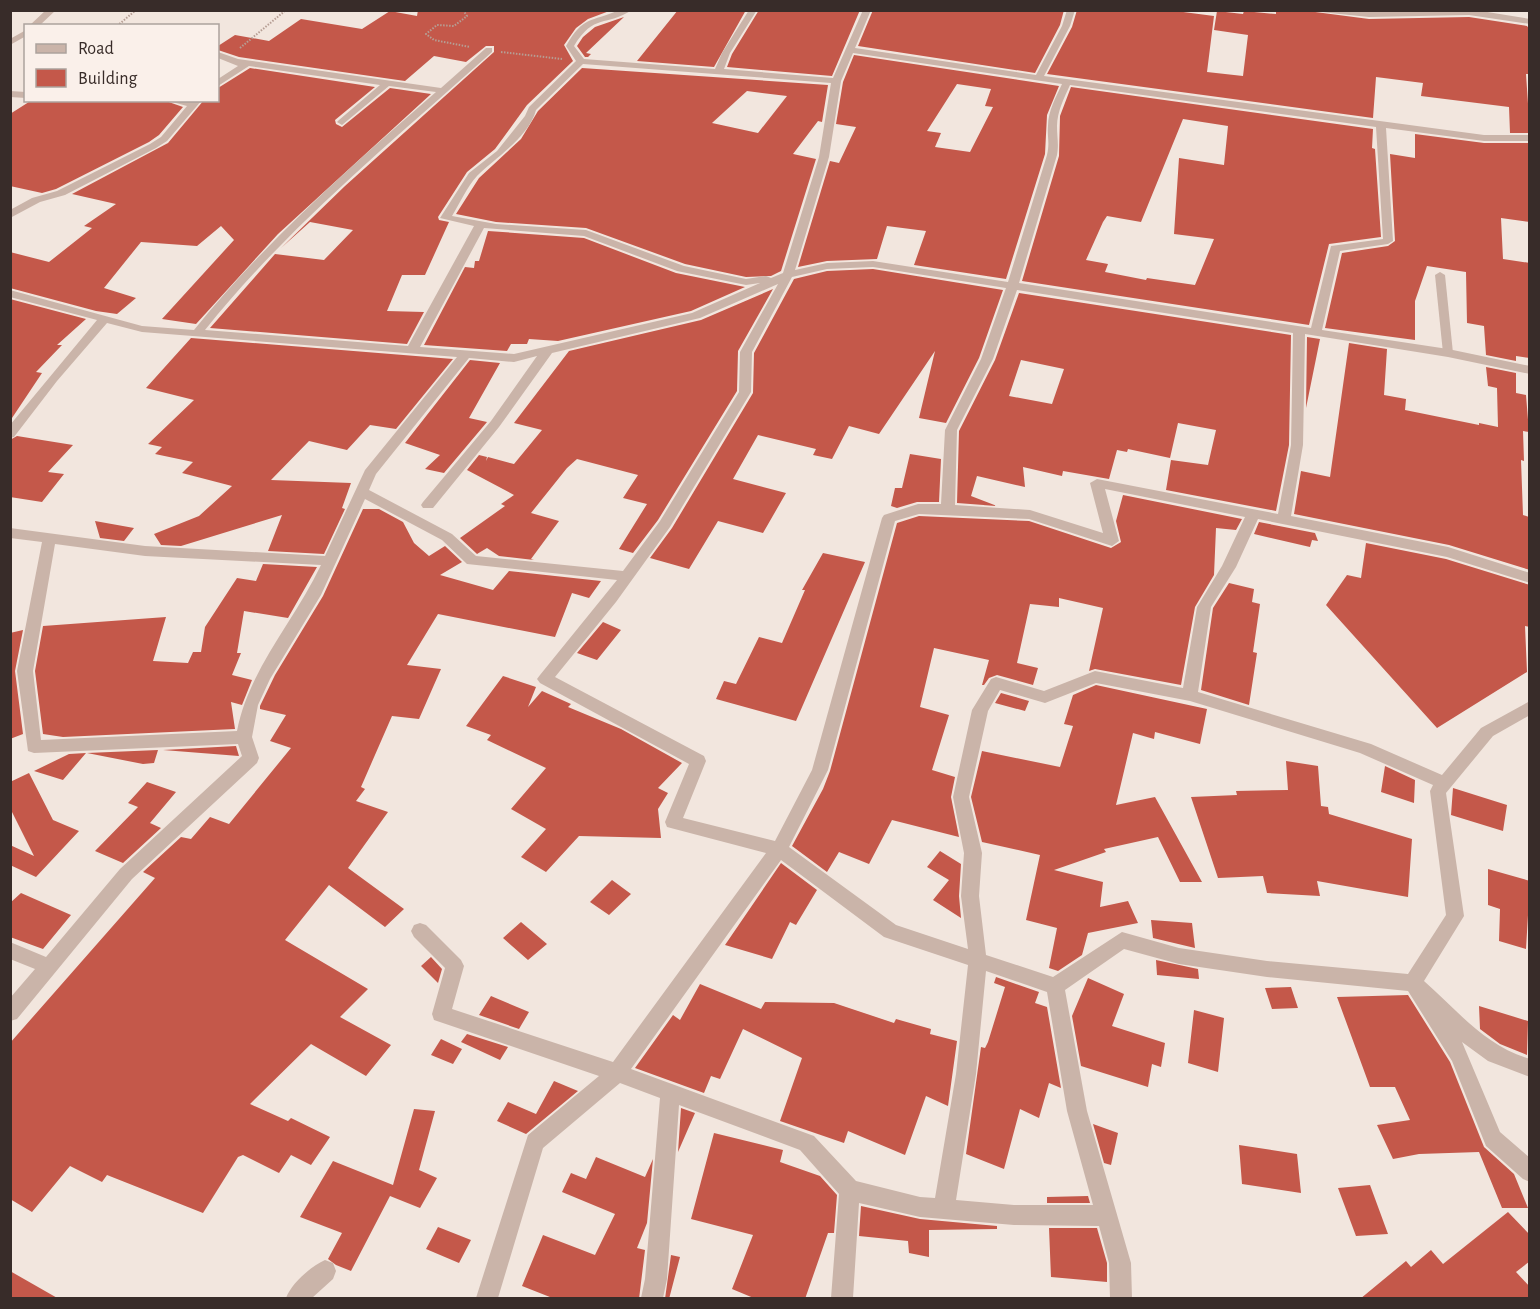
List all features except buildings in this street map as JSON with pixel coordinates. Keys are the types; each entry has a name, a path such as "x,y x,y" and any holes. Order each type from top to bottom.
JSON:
{"street":[{"path":"35,24 52,10"},
{"path":"581,61 570,46 577,33 598,17 628,10"},
{"path":"719,70 726,52 753,10"},
{"path":"867,10 837,81 824,157 788,275 746,352 745,392 664,524 627,576 545,679 698,761 673,822 779,849 890,931 1055,986"},
{"path":"1039,77 1066,26 1071,10"},
{"path":"1306,10 1472,11 1530,22"},
{"path":"10,43 20,36"},
{"path":"197,333 266,250 317,205 347,174 445,91 489,50"},
{"path":"850,50 1484,138 1530,138"},
{"path":"219,55 244,65 219,82"},
{"path":"837,81 581,61 532,109 530,116 500,153 473,175 445,218 481,224 586,233 681,268 746,282 827,266 873,264 1448,354 1529,370 1530,377"},
{"path":"239,62 445,91"},
{"path":"948,510 951,430 987,359 1052,155 1055,139 1052,128 1055,109 1067,81"},
{"path":"342,122 387,83"},
{"path":"10,215 36,200 61,193 153,146 164,139 196,103"},
{"path":"1316,333 1335,248 1388,241 1381,124"},
{"path":"412,350 481,224"},
{"path":"10,293 142,329 514,358 696,316 788,275"},
{"path":"10,434 53,378 103,320"},
{"path":"1283,521 1297,445 1299,330"},
{"path":"428,505 495,424 547,351"},
{"path":"10,1012 126,874 251,758 244,737 250,705 263,677 314,595 370,473 466,354"},
{"path":"488,1299 535,1142 617,1072 779,849 820,770 889,518 918,509 1030,515 1112,541 1097,483 1449,552 1530,578"},
{"path":"362,492 447,537 472,561 627,576"},
{"path":"1190,695 1204,607 1229,567 1253,515"},
{"path":"10,533 145,551 330,561"},
{"path":"48,544 25,671 34,747 244,737"},
{"path":"944,1209 966,1074 978,960 970,896 974,853 961,797 980,710 996,683 1045,697 1095,677 1190,695 1365,748 1444,783"},
{"path":"1413,982 1455,916 1438,790 1487,732 1530,707"},
{"path":"420,931 455,966 441,1014 617,1072 807,1143 850,1190 920,1207 1014,1215 1107,1216"},
{"path":"1055,986 1122,940 1179,956 1212,961 1413,982 1439,1004 1471,1041 1517,1065 1530,1068"},
{"path":"10,951 50,967"},
{"path":"1413,982 1460,1056 1493,1139 1530,1173"},
{"path":"1055,986 1077,1111 1120,1263 1121,1299"},
{"path":"652,1299 656,1279 670,1093"},
{"path":"842,1299 850,1190"},
{"path":"297,1299 325,1271"}],"lane":[{"path":"1440,275 1448,354"}],"path":[{"path":"119,24 136,10"},
{"path":"228,57 286,10"}]}
